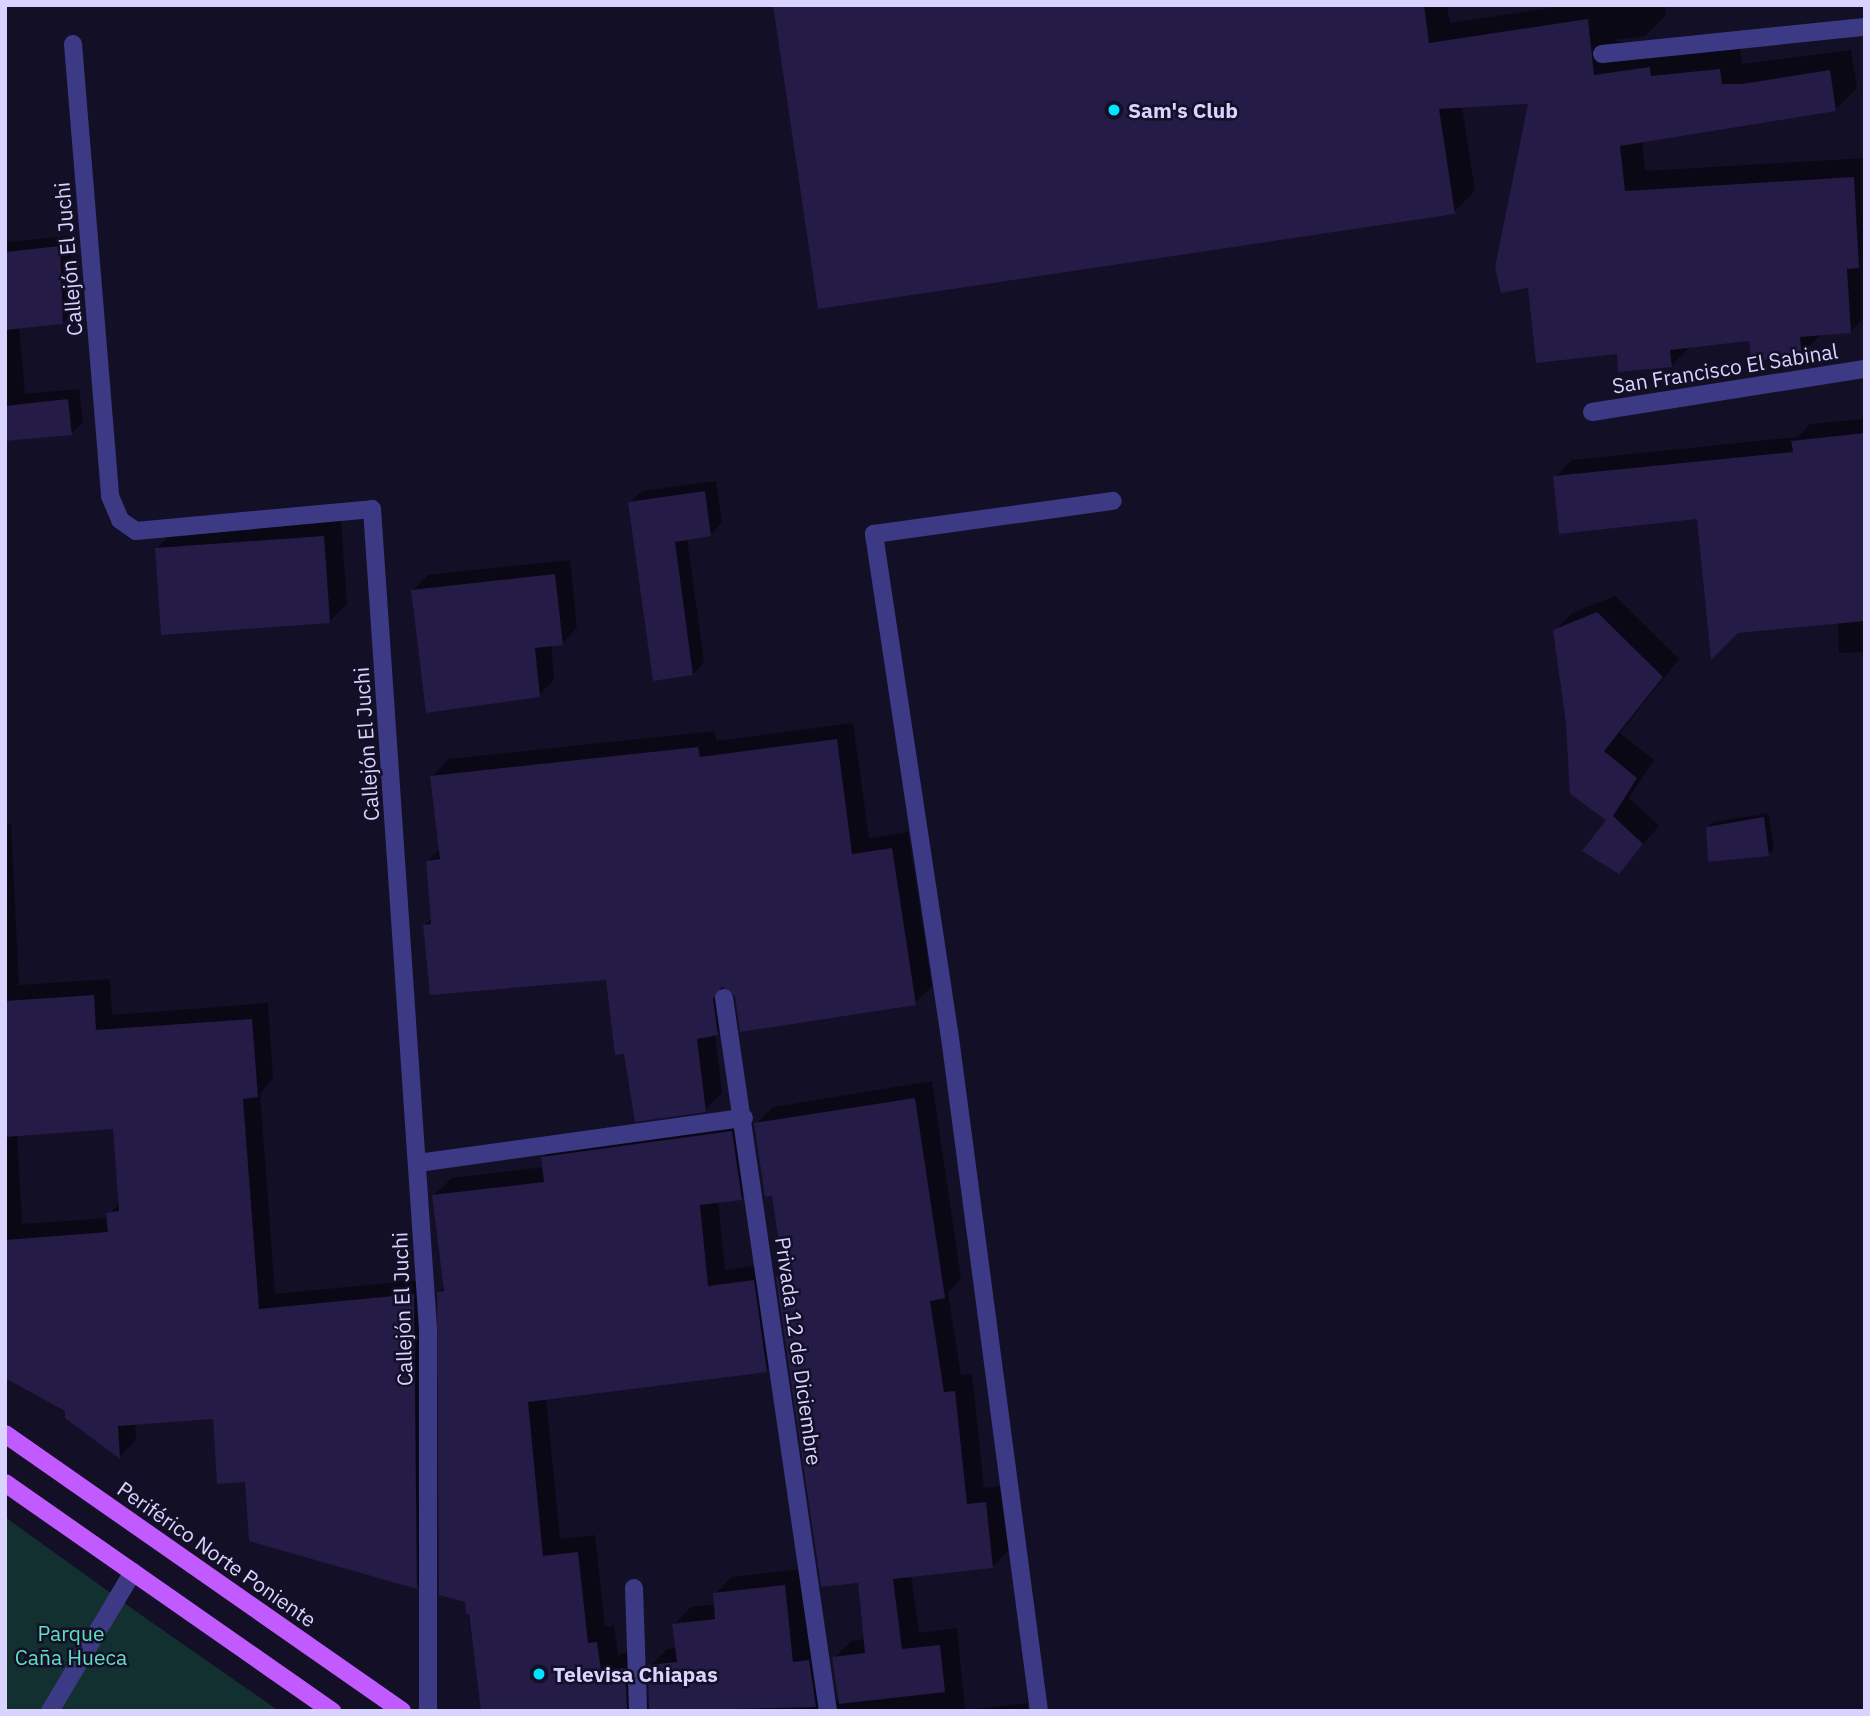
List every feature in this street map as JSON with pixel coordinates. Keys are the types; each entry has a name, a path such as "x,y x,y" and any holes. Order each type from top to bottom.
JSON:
{"main road":[{"name":"Periférico Norte Poniente","path":"5,1434 402,1711"},
{"path":"5,1483 332,1711"}],"street":[{"path":"1602,54 1865,27"},
{"name":"Callejón El Juchi","path":"73,44 110,496 120,520 136,531 372,509 428,1328 428,1711"},
{"name":"San Francisco El Sabinal","path":"1592,412 1865,369"},
{"path":"1039,1711 950,1038 874,534 1113,501"},
{"name":"Privada 12 de Diciembre","path":"724,998 744,1118 828,1711"},
{"path":"418,1163 744,1118"},
{"path":"50,1711 133,1572"},
{"path":"634,1588 638,1711"}],"green space":[{"name":"Parque Caña Hueca","path":"5,1517 144,1617 279,1711 5,1711"}],"building":[{"name":"Sam's Club","path":"773,5 1424,5 1429,43 1588,19 1594,75 1650,67 1651,76 1720,69 1722,84 1742,84 1830,70 1836,111 1620,146 1625,191 1854,177 1859,268 1847,269 1851,333 1800,337 1802,356 1751,361 1749,341 1670,350 1672,367 1618,372 1617,354 1536,363 1528,288 1501,293 1495,267 1528,104 1439,109 1455,214 818,309"},
{"path":"60,246 63,324 5,330 5,252"},
{"path":"68,399 72,435 5,441 5,406"},
{"path":"1865,433 1865,621 1738,633 1711,660 1697,519 1559,534 1553,476 1793,452 1791,441"},
{"path":"705,491 711,536 675,542 693,675 653,681 628,502"},
{"path":"324,536 330,623 161,635 155,548"},
{"path":"555,574 563,645 535,648 540,697 426,713 411,590"},
{"path":"1597,612 1663,677 1604,751 1637,778 1613,816 1643,844 1619,874 1582,851 1606,820 1570,794 1566,724 1553,630"},
{"path":"837,739 852,854 892,848 916,1005 740,1032 735,996 722,987 713,999 718,1035 697,1039 706,1112 635,1122 624,1054 615,1055 606,980 430,995 423,925 431,924 426,861 440,859 430,776 698,747 700,757"},
{"path":"1764,817 1769,856 1708,862 1706,827"},
{"path":"94,995 96,1030 252,1019 258,1097 243,1099 259,1309 414,1294 417,1589 249,1541 245,1482 217,1484 213,1419 118,1426 120,1459 65,1418 65,1411 5,1378 5,1240 108,1232 106,1213 119,1211 113,1129 5,1137 5,1001"},
{"path":"915,1098 945,1298 930,1301 944,1392 955,1391 967,1504 986,1502 993,1568 893,1579 902,1649 940,1645 945,1692 839,1704 832,1657 865,1653 858,1583 821,1587 776,1277 784,1276 772,1196 765,1197 754,1123"},
{"path":"732,1131 742,1200 700,1205 708,1286 754,1280 767,1372 528,1402 543,1556 578,1552 588,1643 597,1642 601,1671 625,1668 627,1711 481,1711 469,1614 466,1614 465,1602 439,1595 437,1292 444,1291 432,1195 544,1182 541,1157"},
{"path":"785,1585 793,1662 809,1660 816,1707 649,1711 648,1665 677,1662 672,1624 715,1619 713,1593"}],"place":[{"name":"Sam's Club","path":"1114,110"},
{"name":"Televisa Chiapas","path":"539,1674"}]}
